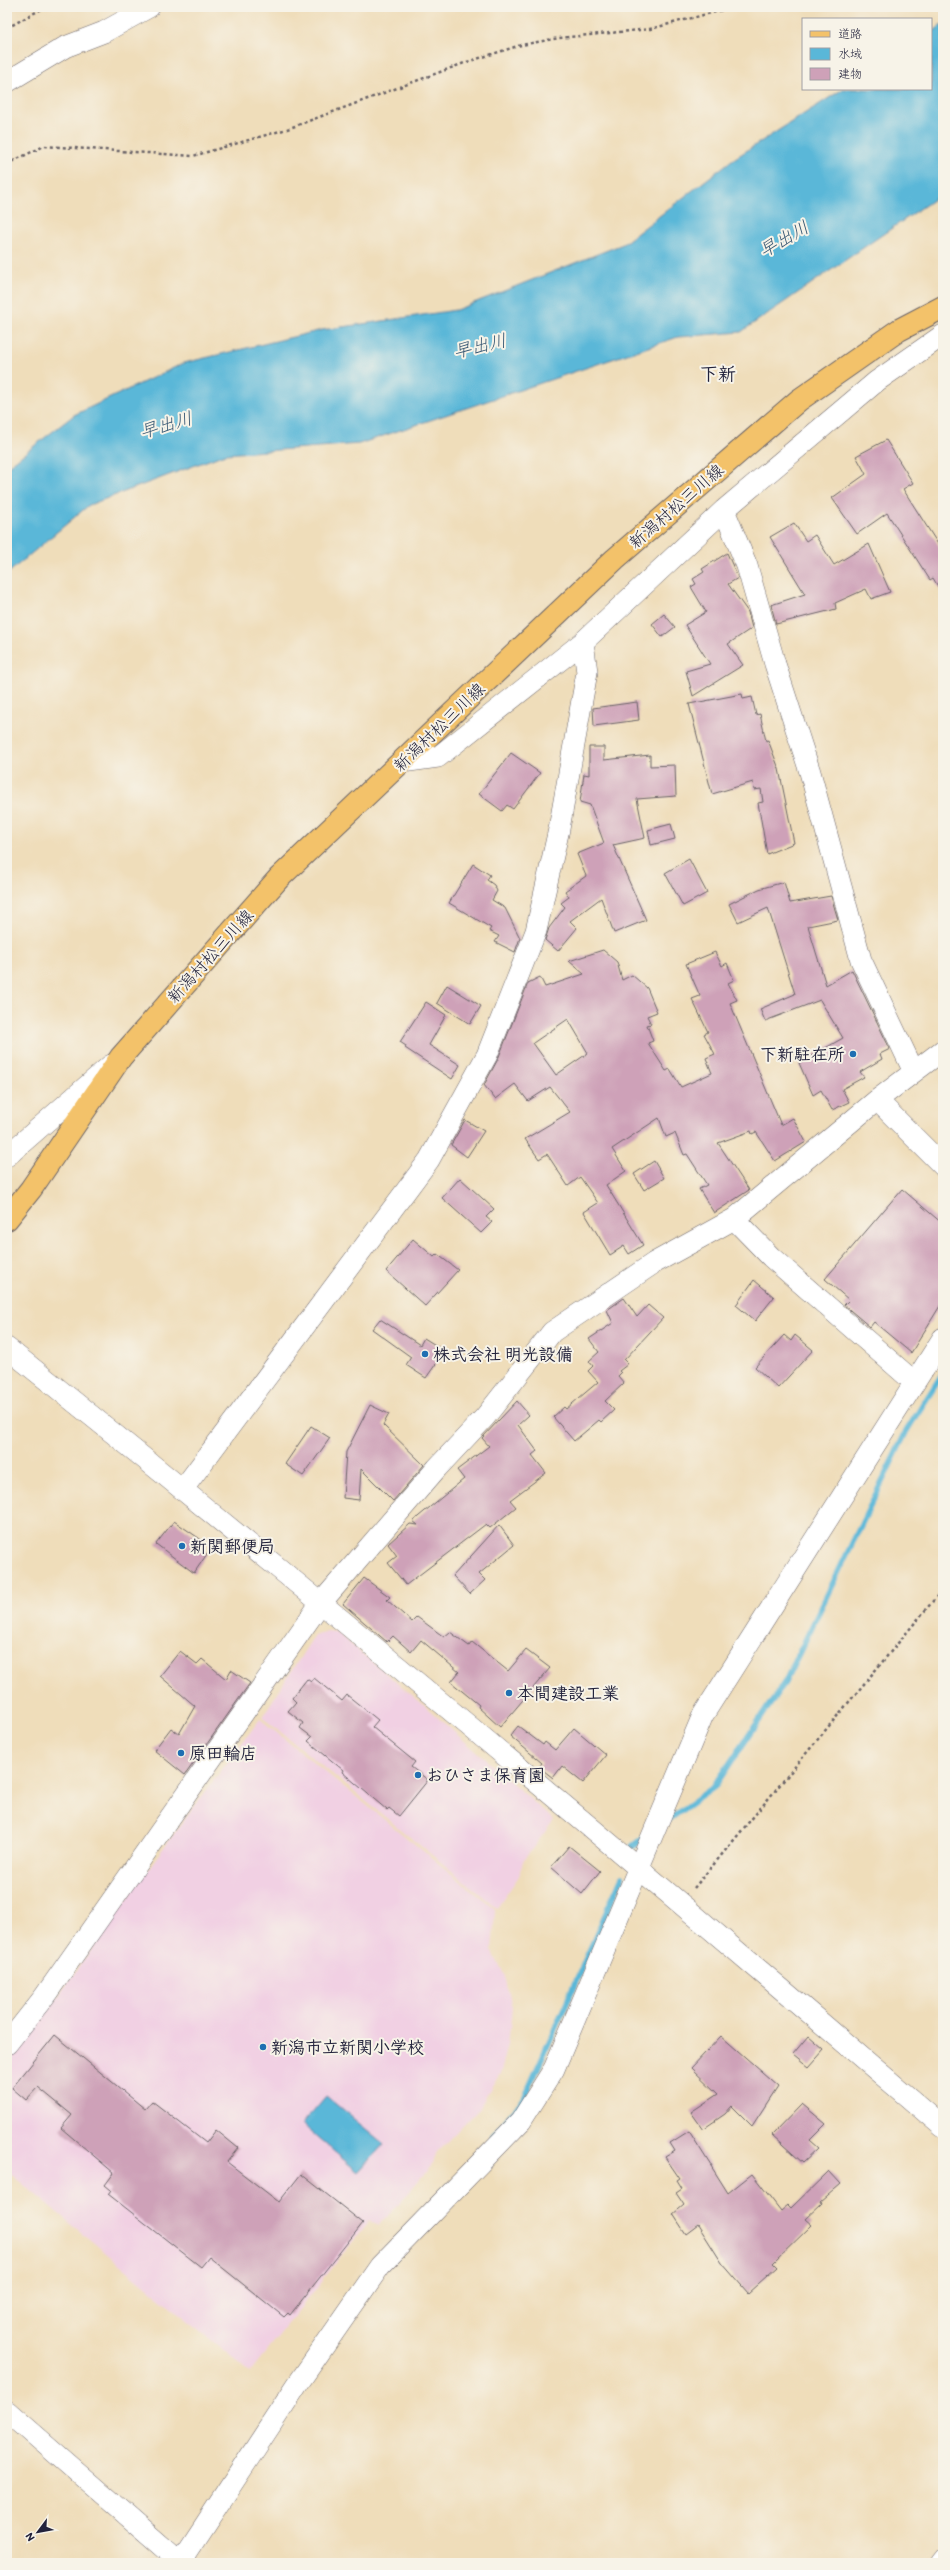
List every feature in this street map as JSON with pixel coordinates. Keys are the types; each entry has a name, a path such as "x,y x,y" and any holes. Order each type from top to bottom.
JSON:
{"main road":[{"name":"新潟村松三川線","path":"7,1220 31,1190 120,1056 279,878 615,560 799,400 899,330 943,307"}],"street":[{"path":"7,82 65,47 104,32 148,7"},
{"path":"402,762 438,757 583,642 724,510 877,381 943,335"},
{"path":"724,510 747,566 775,664 810,772 861,960 914,1072"},
{"path":"183,1489 429,1160 486,1055 536,931 559,829 587,672 583,642"},
{"path":"7,2044 48,1990 320,1604 485,1417 552,1332 654,1263 734,1219 877,1100 943,1050"},
{"path":"7,1156 120,1056"},
{"path":"877,1100 943,1166"},
{"path":"734,1219 771,1257 914,1382"},
{"path":"7,2411 181,2563 297,2385 380,2266 521,2121 554,2069 703,1715 943,1338"},
{"path":"7,1348 183,1489 639,1867 943,2127"},
{"path":"939,2563 943,2558"}],"path":[{"path":"7,28 45,7"},
{"path":"7,164 44,146 193,156 286,128 467,62 522,45 559,38 650,29 734,7"},
{"path":"682,1903 943,1589"}],"shaded area":[{"name":"おひさま保育園","path":"327,1631 336,1632 418,1700 554,1820 523,1861 519,1876 497,1908 262,1717 314,1636"},
{"name":"新潟市立新関小学校","path":"260,1719 495,1909 492,1950 506,1980 512,2008 508,2045 501,2072 479,2108 437,2152 433,2164 379,2226 370,2220 250,2372 7,2171 7,2062 57,1998 156,1858"}],"water":[{"name":"早出川","path":"943,24 943,193 741,332 678,337 359,444 225,454 89,505 7,574 7,467 74,415 184,363 322,330 456,310 623,244 732,160 841,90 932,90 932,32"},
{"path":"326,2096 384,2144 358,2172 302,2124"}],"building":[{"path":"886,440 913,483 903,489 943,552 943,595 933,578 930,580 887,513 857,534 832,498 866,474 856,456"},
{"path":"794,523 806,541 815,535 834,565 869,544 890,592 871,599 866,589 835,603 836,609 776,624 771,605 805,594 770,537"},
{"path":"727,553 738,578 728,584 748,612 752,628 728,644 743,665 693,696 686,671 710,664 685,625 706,612 691,587 696,584 693,579 704,572 702,569"},
{"path":"664,614 675,627 662,637 652,624"},
{"path":"742,694 743,699 752,697 756,715 760,714 766,741 768,740 779,769 794,843 767,854 758,803 763,802 761,789 754,790 753,782 712,794 689,704"},
{"path":"637,702 639,720 594,726 593,708"},
{"path":"589,747 604,747 604,760 650,755 650,766 675,765 676,796 637,799 645,838 613,845 646,920 614,933 601,898 570,921 577,928 558,951 545,940 549,928 565,907 561,903 569,897 565,891 586,876 577,854 604,843 590,805 580,802 584,774 589,775"},
{"path":"511,753 540,773 513,809 507,805 502,811 479,794"},
{"path":"671,824 675,839 651,845 648,830"},
{"path":"689,859 707,893 683,906 665,873"},
{"path":"473,864 490,875 487,880 494,885 497,891 492,900 505,908 520,938 515,952 495,942 499,936 489,931 491,928 449,903"},
{"path":"784,882 790,903 831,896 838,920 808,926 826,985 852,970 890,1049 880,1054 882,1059 860,1072 864,1077 842,1089 849,1102 832,1110 821,1090 813,1095 799,1063 843,1038 820,1000 765,1021 760,1009 795,994 768,908 738,922 729,904 759,889"},
{"path":"603,950 617,962 622,980 632,975 647,988 657,1012 647,1016 651,1024 647,1025 653,1041 648,1043 666,1071 670,1069 681,1087 712,1073 706,1058 715,1054 704,1034 708,1032 692,999 700,996 686,964 715,952 722,966 727,963 734,980 728,983 737,1000 730,1003 781,1125 793,1118 806,1142 775,1161 756,1132 752,1134 751,1131 718,1143 749,1190 714,1213 699,1189 707,1185 687,1154 684,1155 675,1133 666,1137 659,1118 612,1149 626,1171 606,1185 643,1245 629,1254 624,1246 610,1255 584,1212 598,1203 580,1177 568,1186 547,1154 539,1159 525,1139 570,1112 550,1087 528,1101 515,1084 495,1099 484,1085 498,1059 528,983 540,977 545,987 584,974 569,961","holes":["568,1019 588,1053 556,1075 533,1043"]},
{"path":"447,985 481,1006 470,1024 437,1003"},
{"path":"426,1002 446,1015 429,1045 460,1065 452,1079 405,1048 406,1046 400,1042"},
{"path":"465,1120 484,1131 467,1157 451,1145"},
{"path":"654,1161 664,1178 644,1190 634,1174"},
{"path":"460,1178 494,1209 486,1217 492,1222 481,1233 442,1198"},
{"path":"902,1189 943,1224 943,1301 911,1353 874,1322 870,1327 844,1305 849,1300 825,1279"},
{"path":"413,1239 434,1257 437,1254 458,1270 425,1306 386,1271"},
{"path":"754,1280 774,1297 755,1321 736,1305"},
{"path":"624,1298 637,1317 648,1305 663,1318 624,1360 628,1364 619,1371 621,1373 618,1376 624,1383 605,1401 614,1410 601,1422 599,1420 574,1441 553,1417 564,1407 566,1409 598,1382 588,1371 593,1366 589,1361 599,1352 589,1339 613,1323 607,1310"},
{"name":"株式会社 明光設備","path":"380,1319 420,1345 424,1338 445,1351 426,1378 406,1365 411,1357 372,1329"},
{"path":"784,1335 791,1341 795,1335 813,1350 778,1388 755,1367"},
{"path":"517,1401 529,1415 518,1425 537,1451 532,1455 546,1473 510,1500 516,1507 490,1528 486,1524 406,1585 388,1563 397,1556 388,1544 410,1524 418,1525 413,1521 464,1479 457,1470 489,1446 482,1438"},
{"path":"370,1405 389,1414 383,1425 424,1465 393,1501 361,1469 359,1500 343,1498 346,1452"},
{"path":"311,1426 330,1438 303,1476 285,1464"},
{"path":"174,1521 203,1541 198,1548 207,1554 194,1573 156,1544"},
{"path":"499,1525 514,1545 479,1574 485,1580 470,1594 453,1576"},
{"path":"364,1578 390,1597 387,1600 412,1622 417,1617 444,1637 450,1632 469,1646 472,1642 508,1671 526,1650 550,1668 500,1727 478,1707 479,1705 451,1682 459,1672 421,1640 411,1652 393,1636 387,1642 343,1604"},
{"path":"180,1651 197,1664 202,1659 226,1679 231,1670 250,1683 185,1775 154,1750 171,1728 179,1734 195,1706 160,1676"},
{"path":"314,1678 342,1701 347,1695 378,1720 372,1727 415,1762 411,1767 428,1780 399,1816 389,1808 387,1810 308,1741 312,1737 300,1728 303,1723 288,1711 296,1702 292,1698 307,1679 311,1682"},
{"path":"518,1726 543,1745 545,1742 555,1750 574,1728 606,1755 583,1783 562,1766 553,1778 539,1767 542,1763 510,1736"},
{"path":"569,1846 600,1871 582,1894 551,1867"},
{"path":"55,2035 145,2109 152,2101 206,2143 216,2130 238,2148 227,2162 279,2202 301,2174 363,2223 290,2315 288,2313 284,2317 209,2257 201,2267 108,2194 111,2190 105,2185 114,2173 61,2128 72,2115 38,2087 26,2100 12,2088"},
{"path":"721,2036 778,2086 752,2126 732,2106 725,2114 703,2129 691,2112 718,2094 691,2068"},
{"path":"808,2036 824,2050 809,2067 793,2054"},
{"path":"802,2104 826,2124 809,2141 818,2149 803,2163 772,2135"},
{"path":"689,2131 728,2193 752,2174 781,2211 788,2205 791,2208 829,2171 841,2184 820,2202 821,2204 805,2219 812,2225 773,2263 777,2267 748,2293 722,2263 698,2225 686,2234 673,2214 684,2205 676,2193 682,2189 677,2181 680,2179 665,2157 675,2151 670,2143"}],"waterway":[{"path":"665,1822 714,1787 785,1682 907,1430 943,1373"},
{"path":"631,1848 643,1839"},
{"path":"493,2136 524,2099 622,1877"}],"place":[{"name":"下新駐在所","path":"853,1054"},
{"name":"株式会社 明光設備","path":"425,1354"},
{"name":"新関郵便局","path":"182,1546"},
{"name":"本間建設工業","path":"509,1693"},
{"name":"原田輪店","path":"181,1753"},
{"name":"おひさま保育園","path":"418,1775"},
{"name":"新潟市立新関小学校","path":"263,2047"}],"district":[{"name":"下新","path":"718,374"}]}
